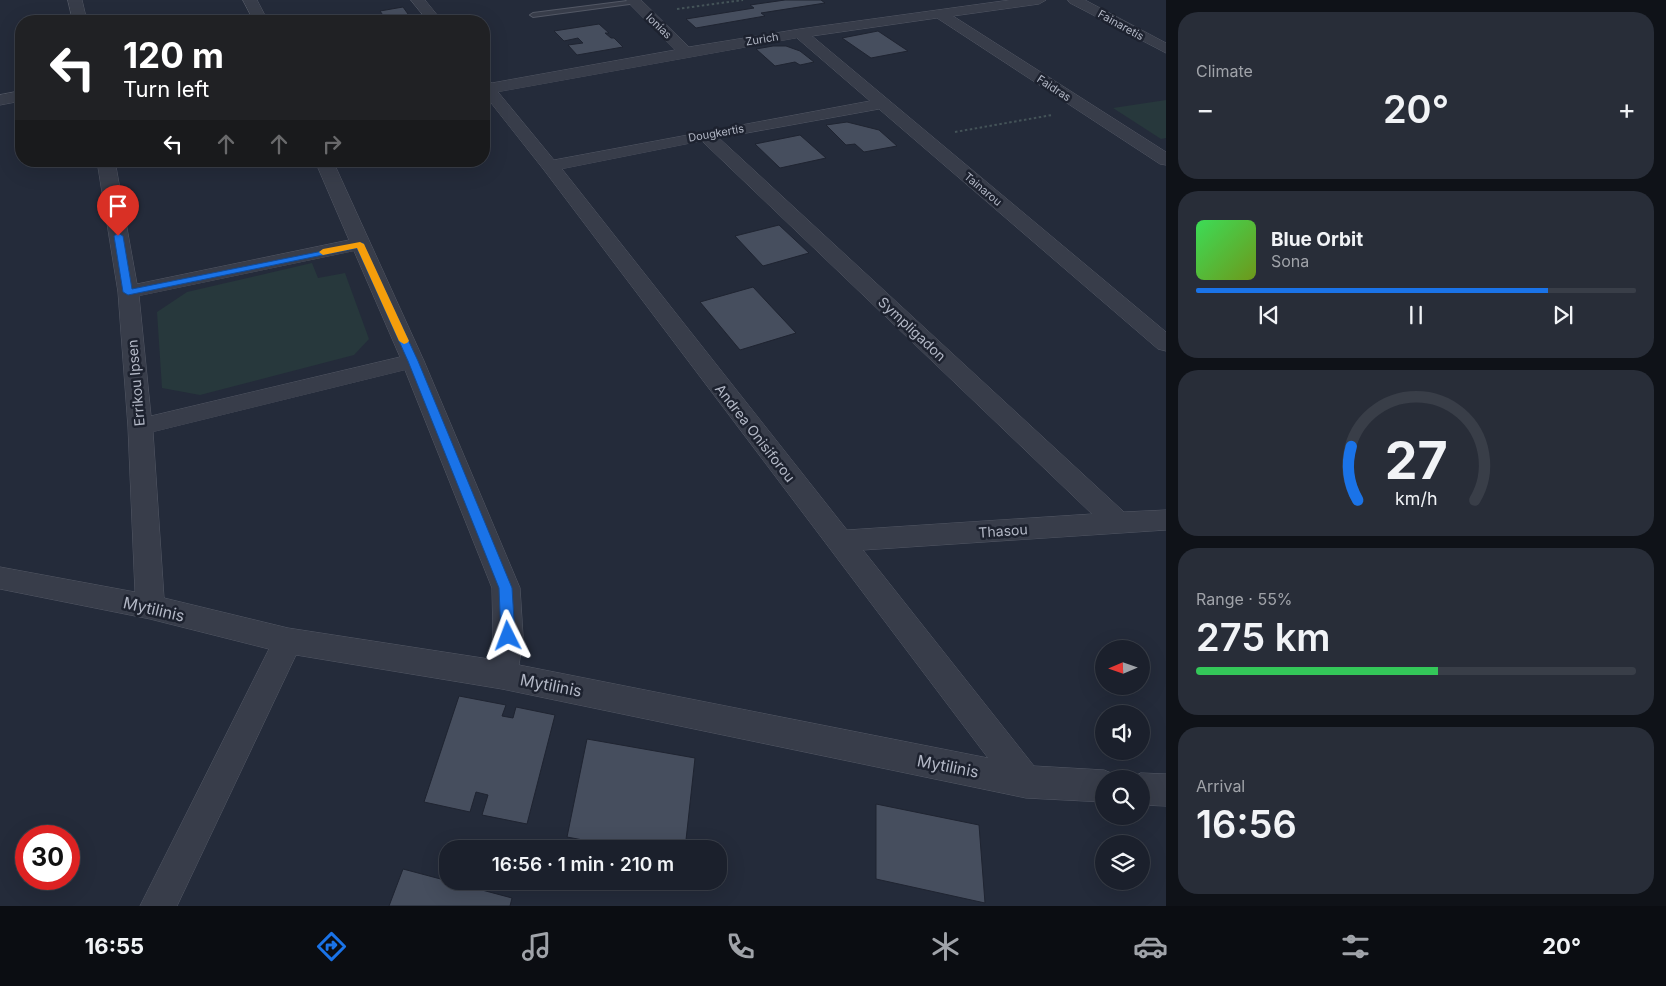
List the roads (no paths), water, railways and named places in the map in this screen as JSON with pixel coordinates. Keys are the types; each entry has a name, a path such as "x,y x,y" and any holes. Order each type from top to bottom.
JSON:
{"street":[{"path":"75,0 79,15"},
{"path":"250,0 258,15"},
{"path":"418,0 430,15"},
{"name":"Zurich","path":"490,85 800,33 942,15 1039,0"},
{"name":"Fainaretis","path":"1076,0 1166,49"},
{"name":"Ionias","path":"634,1 686,52"},
{"name":"Faidras","path":"942,15 1166,160"},
{"name":"Tainarou","path":"800,33 1166,344"},
{"name":"Andrea Onisiforou","path":"490,91 1026,782"},
{"path":"0,100 15,97"},
{"name":"Dougkertis","path":"550,166 706,134 883,103"},
{"name":"Sympligadon","path":"706,134 1119,524"},
{"name":"Errikou Ipsen","path":"107,167 128,292 140,427 150,607"},
{"path":"327,167 413,361 506,588 508,636 502,675"},
{"path":"128,292 360,244"},
{"path":"140,427 413,361"},
{"name":"Thasou","path":"839,541 1166,520"},
{"name":"Mytilinis","path":"0,578 150,607 288,641 502,675 1026,782 1095,786"},
{"path":"158,906 288,641"},
{"path":"1150,789 1166,790"}],"lane":[{"path":"533,15 634,1"}]}
